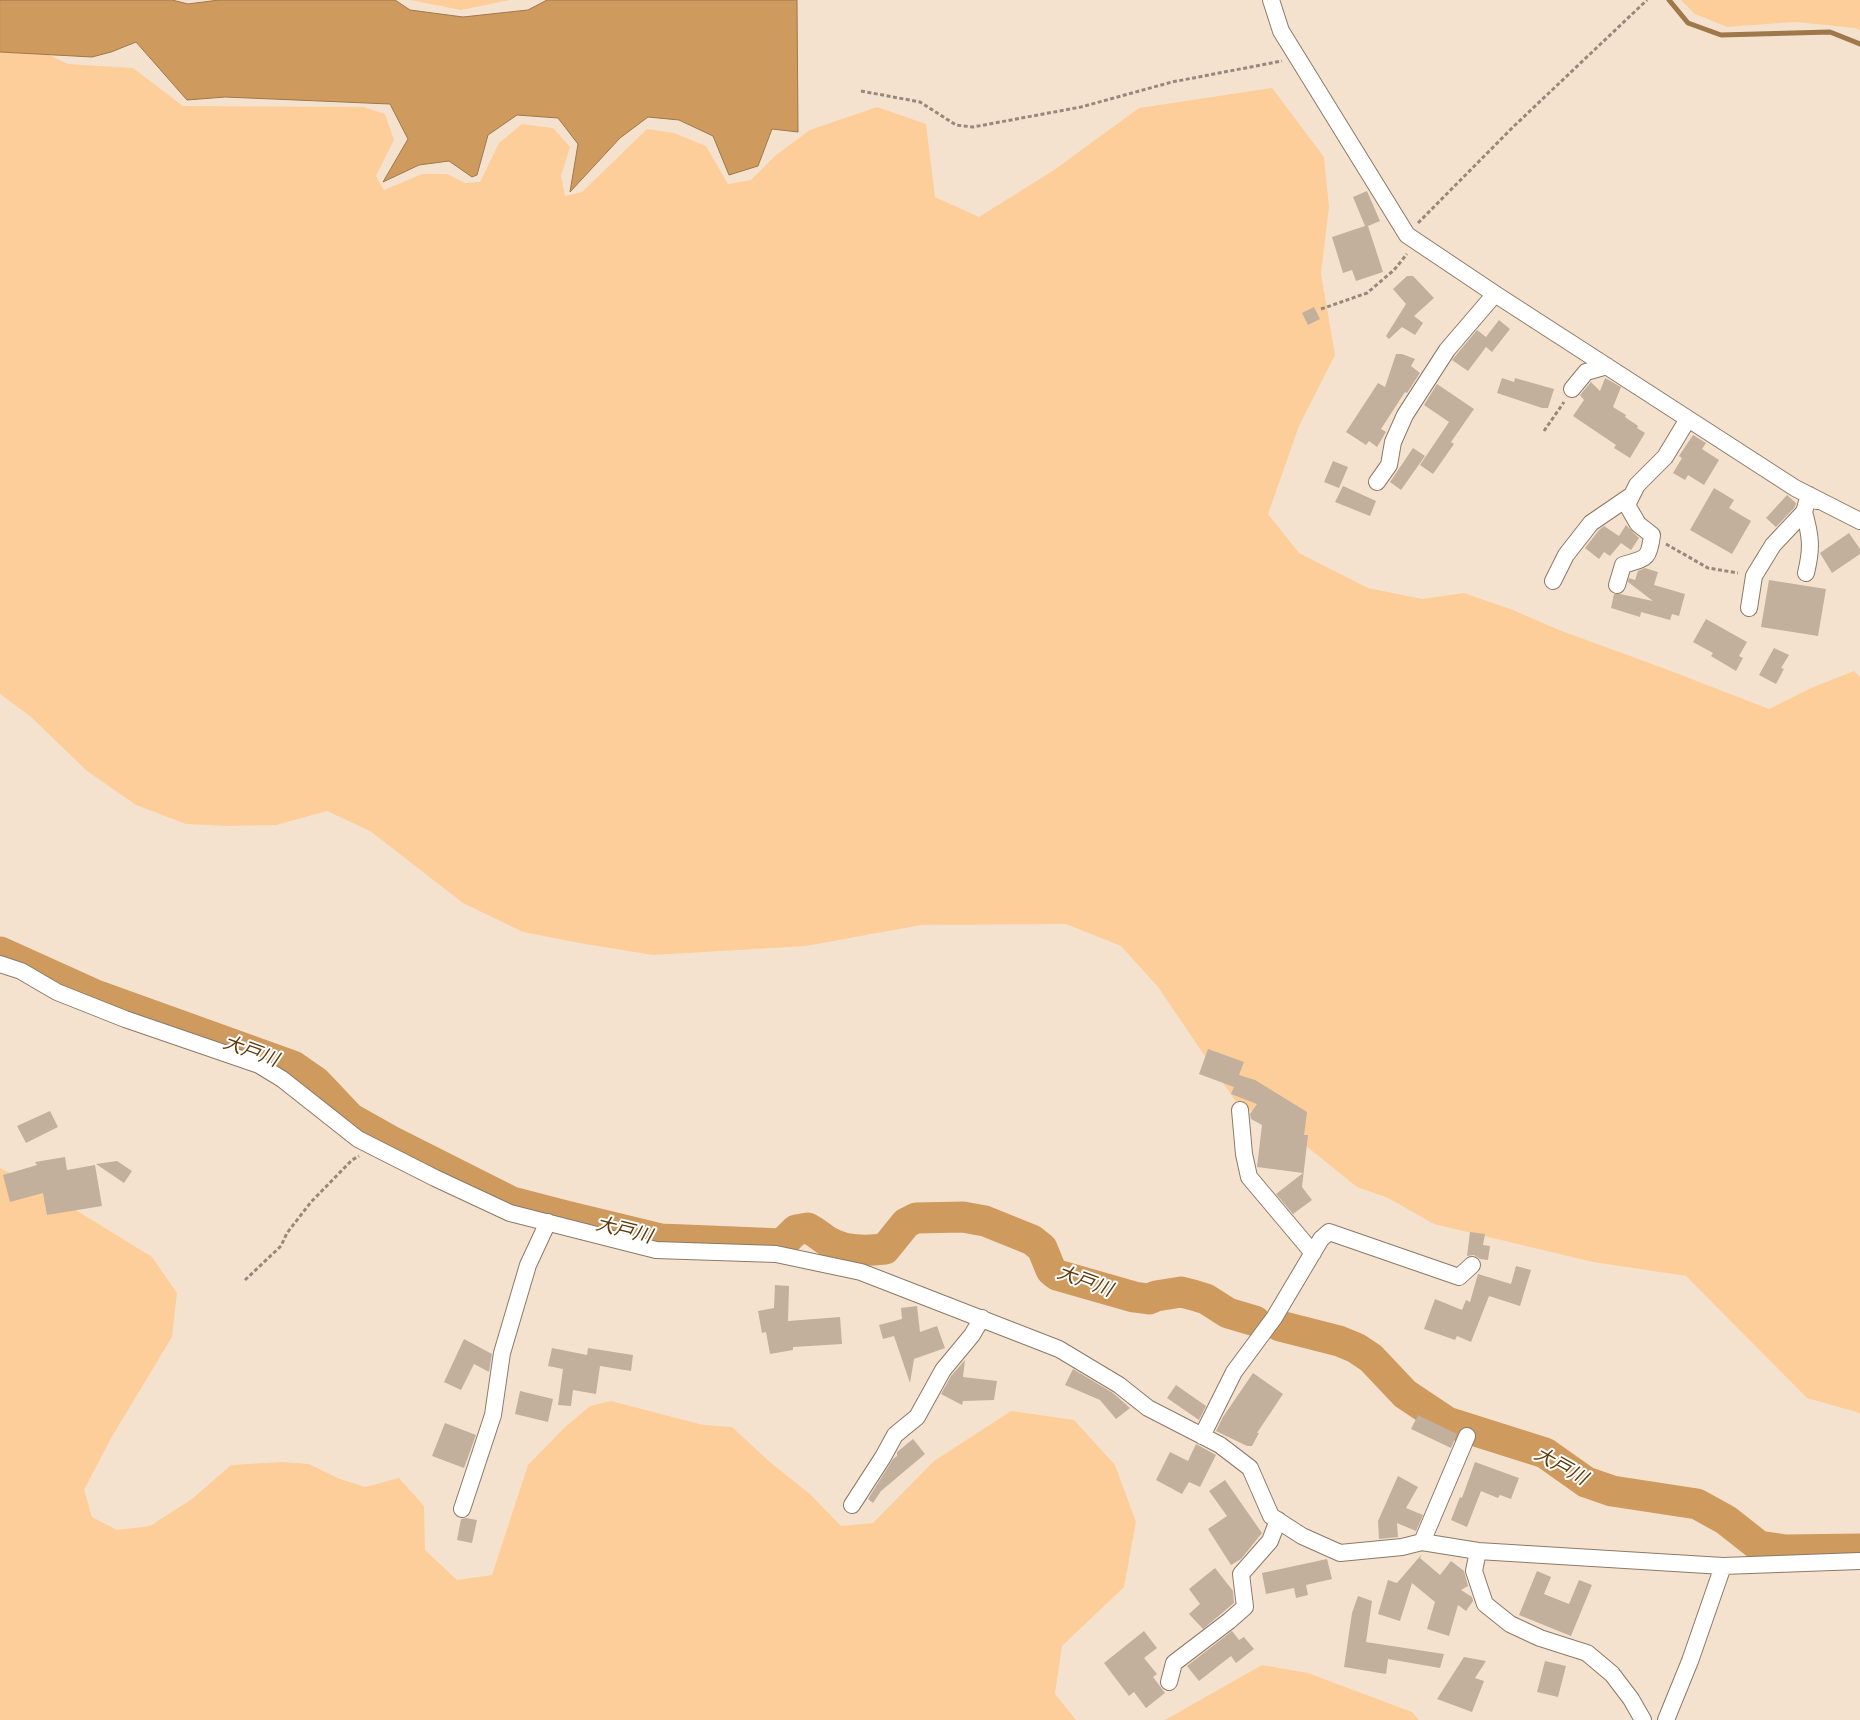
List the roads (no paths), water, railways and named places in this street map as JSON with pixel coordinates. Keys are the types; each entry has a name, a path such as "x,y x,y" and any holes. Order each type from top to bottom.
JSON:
{"street":[{"path":"1271,0 1281,31 1412,238 1495,294 1809,495 1860,530"},
{"path":"1377,482 1389,465 1393,442 1405,415 1447,350 1495,294"},
{"path":"1572,389 1586,372 1607,366"},
{"path":"1617,585 1623,565 1643,559 1650,552 1652,535 1638,524 1627,505 1636,485 1665,457 1688,419"},
{"path":"1553,581 1566,555 1591,523 1632,495"},
{"path":"1749,608 1754,576 1773,545 1804,512 1809,495"},
{"path":"1809,495 1860,521"},
{"path":"1804,512 1811,536 1810,556 1806,573"},
{"path":"0,964 21,971 57,992 117,1016 258,1065 282,1078 358,1139 510,1213 656,1250 776,1254 852,1270 982,1318 1059,1349 1119,1385 1148,1408 1220,1445 1250,1468 1271,1516 1302,1536 1340,1553 1402,1547 1422,1542 1478,1551 1723,1566 1860,1561"},
{"path":"1240,1110 1244,1154 1249,1177 1313,1253"},
{"path":"462,1509 493,1416 502,1352 528,1265 548,1222"},
{"path":"1202,1436 1234,1372 1274,1318 1321,1239 1329,1232 1459,1277 1472,1265"},
{"path":"852,1505 884,1457 895,1435 917,1416 943,1370 972,1335 982,1318"},
{"path":"1422,1542 1467,1436"},
{"path":"1169,1682 1174,1663 1245,1607 1241,1574 1270,1541 1278,1520"},
{"path":"1478,1551 1474,1571 1485,1604 1510,1624 1540,1638 1588,1653 1612,1674 1631,1699 1643,1720"},
{"path":"1666,1720 1690,1661 1723,1566"}],"waterway":[{"path":"1669,0 1688,23 1721,35 1830,32 1860,44"},
{"name":"大戸川","path":"0,952 93,994 293,1066 316,1082 350,1118 389,1140 512,1202 661,1239 782,1244 796,1230 808,1228 842,1248 864,1250 885,1249 906,1223 916,1218 963,1217 985,1221 1032,1240 1042,1248 1051,1270 1057,1275 1134,1297 1149,1299 1181,1292 1206,1299 1228,1313 1255,1321"},
{"name":"大戸川","path":"1280,1326 1339,1341 1356,1348 1371,1358 1405,1394 1447,1422 1545,1453 1586,1482 1612,1491 1697,1504 1726,1520 1759,1546 1786,1550 1860,1549"}]}
